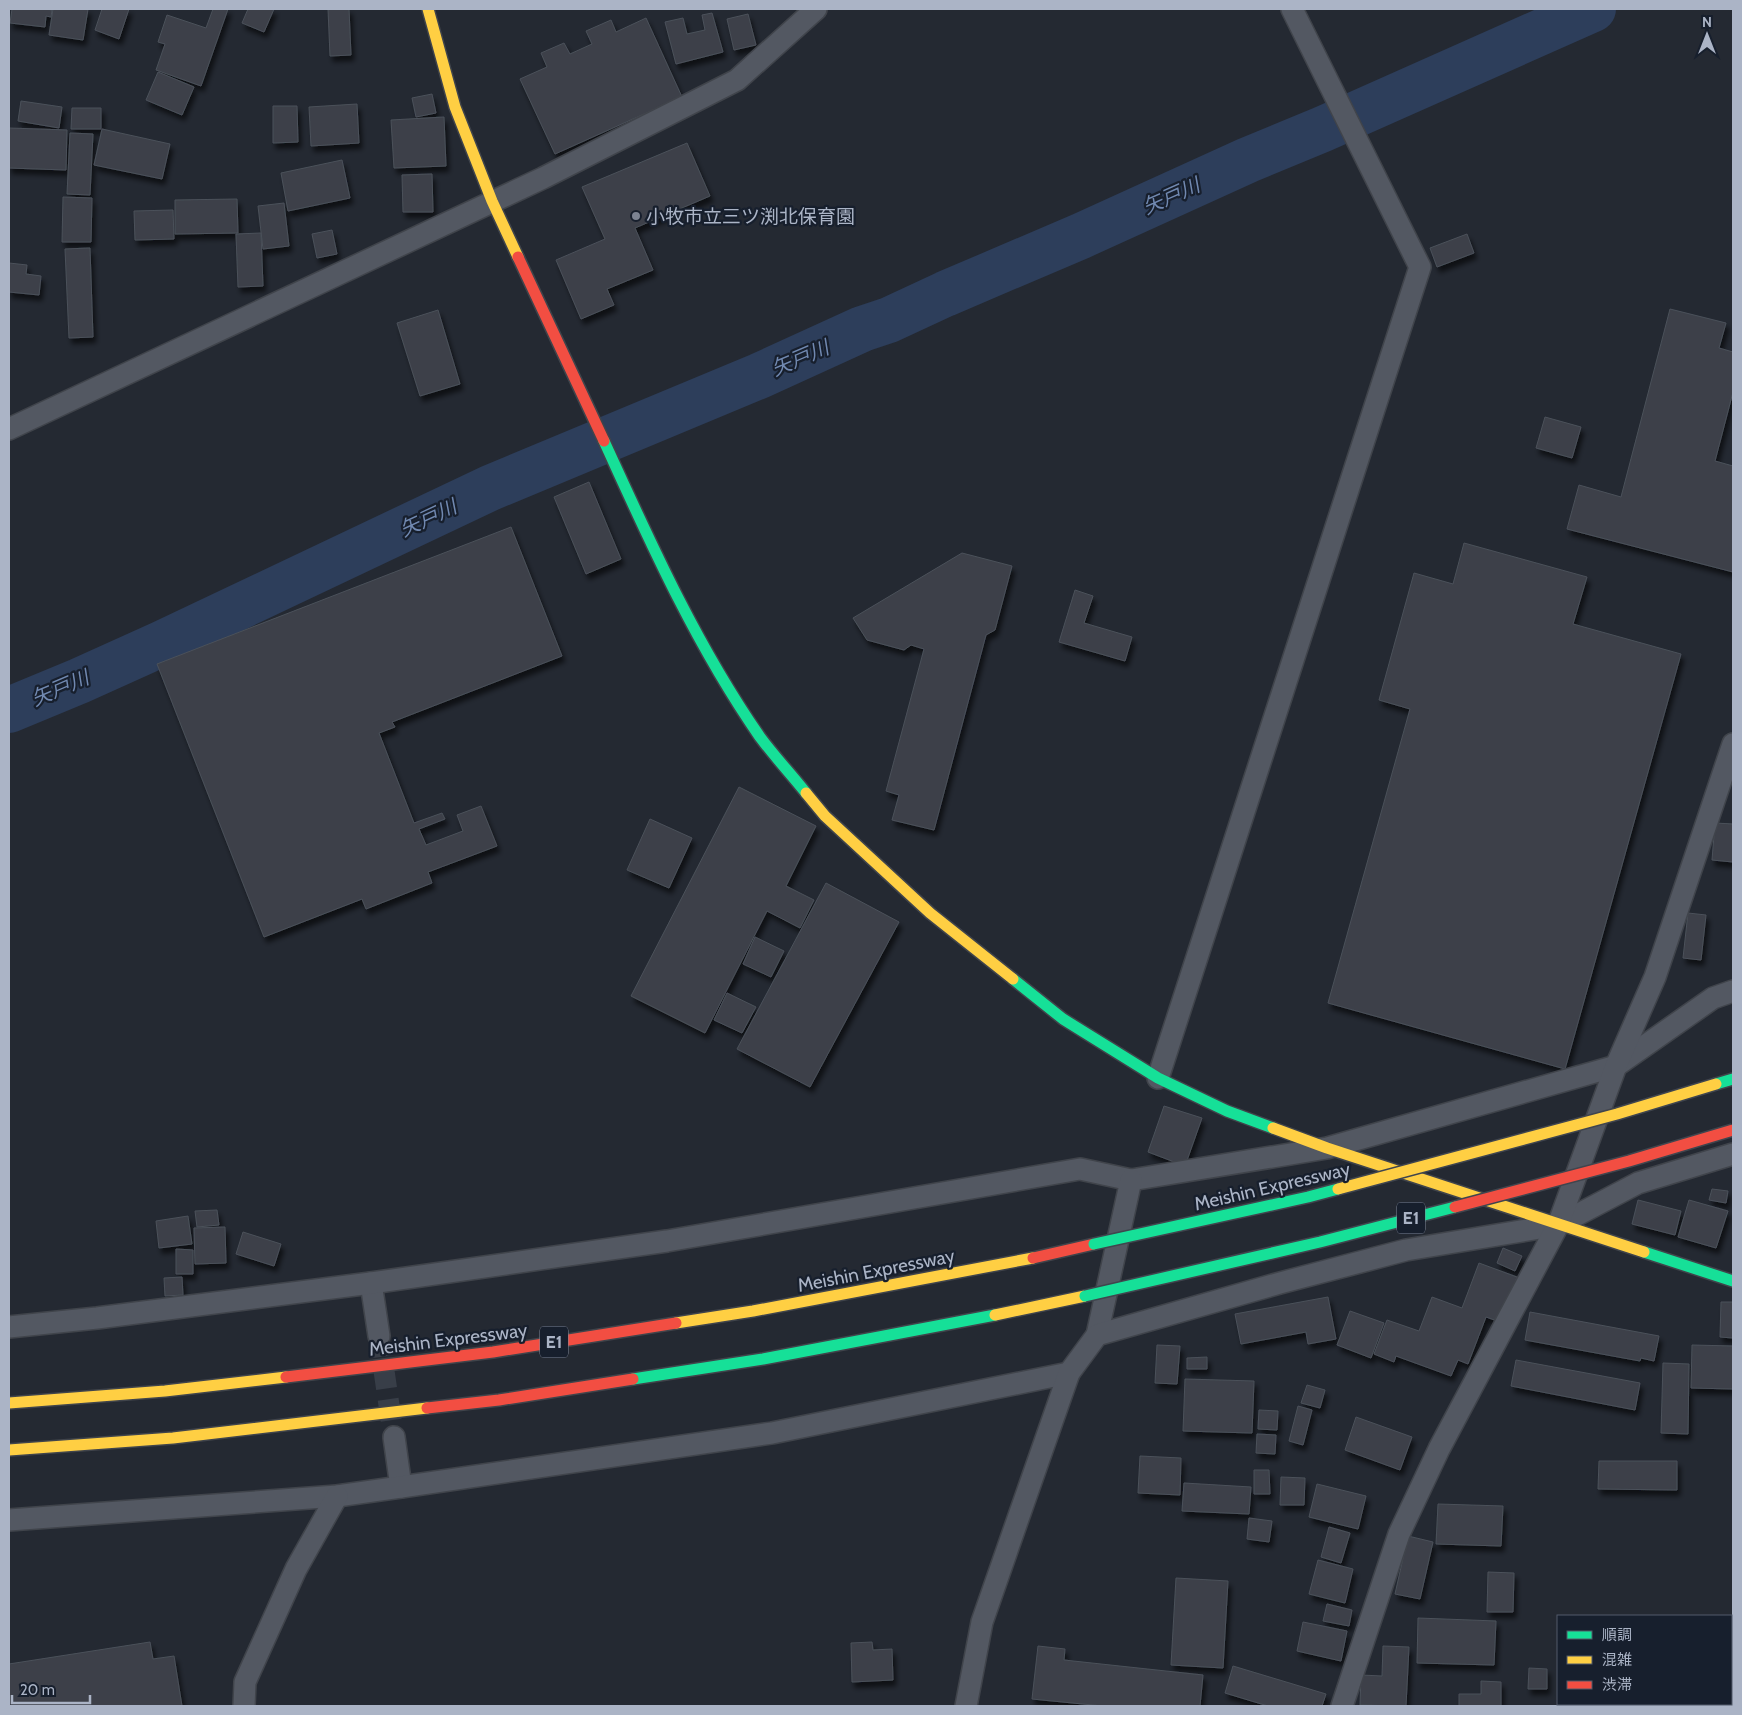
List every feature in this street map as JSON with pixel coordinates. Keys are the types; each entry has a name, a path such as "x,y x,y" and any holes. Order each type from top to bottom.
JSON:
{"main road":[{"path":"428,9 455,107 492,201 655,552 716,668 761,738 825,816 930,913 1063,1019 1158,1078 1227,1111 1327,1148 1558,1226 1733,1280"},
{"name":"Meishin Expressway","path":"9,1403 165,1391 493,1352 753,1311 1029,1259 1308,1197 1617,1114 1733,1079"},
{"name":"E1","path":"9,1450 173,1438 499,1400 763,1359 1030,1309 1320,1242 1629,1161 1733,1130"}],"street":[{"path":"9,429 543,178 737,80 816,9"},
{"path":"1158,1078 1420,267 1292,9"},
{"path":"1342,1706 1399,1534 1439,1449 1558,1226 1616,1066 1655,976 1733,744"},
{"path":"9,1327 97,1318 371,1283 667,1241 1080,1169 1131,1180 1327,1148 1616,1066 1713,998 1733,991"},
{"path":"1097,1335 1280,1283 1406,1250 1558,1226 1638,1183 1733,1154"},
{"path":"966,1706 982,1622 1069,1373 1097,1335 1131,1180"},
{"path":"371,1283 379,1336"},
{"path":"9,1520 337,1496 772,1433 1069,1373"},
{"path":"394,1437 401,1487"},
{"path":"244,1706 245,1682 296,1569 337,1496"}],"building":[{"path":"12,9 52,10 51,17 46,16 45,27 10,23"},
{"path":"53,9 88,9 83,40 49,35"},
{"path":"102,9 129,9 119,39 95,30"},
{"path":"213,9 228,9 201,86 156,70 165,44 158,42 167,15 206,28"},
{"path":"248,9 274,9 264,32 242,23"},
{"path":"328,9 349,9 351,55 330,56"},
{"path":"712,13 723,52 676,64 665,22 683,18 687,34 705,30 702,15"},
{"path":"748,14 756,45 734,50 727,19"},
{"path":"646,18 682,97 555,154 520,79 547,67 541,53 564,43 570,54 592,44 586,31 611,20 616,32"},
{"path":"158,72 194,87 182,115 146,100"},
{"path":"432,94 436,113 416,117 412,98"},
{"path":"21,101 62,107 59,128 18,121"},
{"path":"357,104 359,143 311,146 309,107"},
{"path":"273,106 297,106 298,142 273,143"},
{"path":"72,108 101,108 101,129 71,129"},
{"path":"444,117 446,166 394,168 391,120"},
{"path":"9,128 67,130 66,170 9,168"},
{"path":"102,129 170,144 162,179 94,165"},
{"path":"70,133 93,134 90,195 67,194"},
{"path":"687,143 710,196 635,228 653,270 607,289 614,305 581,319 556,260 605,239 582,187"},
{"path":"342,160 350,198 288,211 281,173"},
{"path":"432,174 433,212 403,212 402,175"},
{"path":"63,197 92,198 91,242 62,242"},
{"path":"237,199 238,233 175,234 175,200"},
{"path":"284,203 289,246 263,249 258,206"},
{"path":"173,210 174,239 135,240 134,211"},
{"path":"332,230 337,254 317,258 312,234"},
{"path":"261,233 263,286 238,287 236,234"},
{"path":"1467,234 1474,253 1437,267 1430,248"},
{"path":"90,248 93,337 69,338 65,249"},
{"path":"9,263 27,265 26,274 41,276 39,295 9,292"},
{"path":"1670,309 1726,323 1719,348 1733,352 1733,392 1715,461 1733,466 1733,572 1567,529 1579,485 1621,497"},
{"path":"438,310 460,384 420,396 397,323"},
{"path":"1545,417 1581,427 1572,458 1536,448"},
{"path":"589,482 621,559 586,574 554,497"},
{"path":"511,527 562,656 392,722 395,727 379,733 414,823 442,813 445,819 419,829 426,845 463,831 457,815 481,806 497,846 428,872 432,883 366,909 362,899 264,937 157,664"},
{"path":"1464,543 1587,577 1573,624 1681,654 1565,1069 1328,1003 1410,709 1379,700 1414,573 1453,584"},
{"path":"962,553 1012,566 995,630 986,635 934,830 892,820 899,795 886,791 924,649 911,645 904,650 867,640 853,618"},
{"path":"1075,590 1093,596 1084,623 1132,637 1125,661 1059,642"},
{"path":"739,787 816,826 786,886 814,900 800,928 767,911 705,1033 631,996"},
{"path":"650,819 692,838 669,888 627,870"},
{"path":"1715,823 1733,824 1733,862 1712,860"},
{"path":"826,883 899,922 810,1087 737,1049"},
{"path":"1688,913 1706,915 1701,960 1683,958"},
{"path":"755,937 784,951 771,977 743,964"},
{"path":"727,993 756,1007 742,1033 714,1020"},
{"path":"1164,1106 1202,1118 1185,1166 1148,1152"},
{"path":"1712,1189 1728,1191 1726,1203 1709,1200"},
{"path":"1638,1200 1681,1211 1675,1235 1632,1224"},
{"path":"1689,1200 1728,1211 1716,1248 1678,1237"},
{"path":"217,1210 219,1225 197,1227 195,1211"},
{"path":"188,1216 192,1244 159,1248 156,1221"},
{"path":"225,1227 226,1263 195,1264 194,1228"},
{"path":"243,1232 281,1244 274,1266 236,1254"},
{"path":"1503,1248 1522,1256 1515,1271 1497,1263"},
{"path":"176,1249 193,1250 193,1274 176,1274"},
{"path":"1479,1263 1517,1277 1500,1322 1486,1317 1468,1364 1458,1360 1451,1376 1396,1356 1394,1362 1374,1354 1387,1320 1419,1331 1432,1297 1462,1308"},
{"path":"182,1277 183,1295 165,1296 164,1278"},
{"path":"1328,1297 1336,1339 1308,1344 1306,1332 1241,1344 1235,1314"},
{"path":"1721,1302 1733,1302 1733,1338 1720,1337"},
{"path":"1350,1311 1384,1323 1371,1358 1337,1345"},
{"path":"1530,1312 1659,1336 1654,1361 1641,1358 1640,1361 1525,1340"},
{"path":"1157,1345 1180,1346 1177,1384 1155,1383"},
{"path":"1692,1345 1733,1346 1733,1389 1691,1388"},
{"path":"1207,1357 1207,1369 1187,1369 1187,1358"},
{"path":"1516,1360 1640,1383 1635,1410 1511,1386"},
{"path":"1663,1363 1689,1364 1688,1434 1661,1433"},
{"path":"1185,1379 1254,1381 1252,1433 1183,1431"},
{"path":"1307,1385 1325,1390 1320,1408 1301,1403"},
{"path":"1298,1406 1312,1410 1303,1445 1289,1441"},
{"path":"1259,1410 1278,1411 1277,1430 1258,1429"},
{"path":"1356,1417 1412,1437 1400,1470 1345,1450"},
{"path":"1257,1434 1276,1435 1275,1454 1256,1453"},
{"path":"1140,1456 1181,1458 1180,1495 1138,1493"},
{"path":"1599,1461 1677,1461 1677,1490 1598,1489"},
{"path":"1254,1470 1269,1470 1270,1494 1254,1494"},
{"path":"1281,1477 1305,1478 1304,1505 1280,1505"},
{"path":"1184,1483 1251,1487 1249,1514 1182,1511"},
{"path":"1317,1484 1366,1496 1358,1529 1309,1517"},
{"path":"1438,1504 1503,1506 1501,1546 1436,1544"},
{"path":"1249,1518 1272,1521 1269,1542 1247,1539"},
{"path":"1329,1527 1350,1533 1341,1563 1321,1557"},
{"path":"1408,1536 1433,1542 1420,1599 1395,1594"},
{"path":"1318,1560 1353,1569 1345,1603 1309,1594"},
{"path":"1488,1572 1514,1573 1513,1612 1487,1612"},
{"path":"1176,1578 1228,1581 1223,1668 1171,1665"},
{"path":"1327,1604 1352,1610 1349,1626 1323,1621"},
{"path":"1418,1618 1496,1621 1494,1665 1417,1663"},
{"path":"1303,1622 1347,1631 1341,1661 1297,1651"},
{"path":"150,1642 153,1659 174,1656 182,1706 9,1706 9,1664"},
{"path":"872,1642 873,1650 892,1649 893,1680 852,1682 851,1643"},
{"path":"1038,1646 1065,1649 1064,1660 1203,1675 1200,1706 1103,1706 1032,1699"},
{"path":"1383,1646 1409,1647 1406,1706 1360,1705 1361,1675 1382,1676"},
{"path":"1233,1666 1326,1694 1322,1706 1268,1706 1225,1693"},
{"path":"1529,1668 1547,1669 1547,1689 1528,1689"},
{"path":"1481,1681 1501,1682 1501,1706 1459,1706 1459,1694 1481,1694"}],"waterway":[{"name":"矢戸川","path":"9,710 161,644 490,488 759,376 862,329 889,320 1593,9"}],"tunnel":[{"path":"379,1336 392,1426"}],"traffic: fast":[{"path":"604,441 675,592 715,666 760,737 806,793"},
{"path":"1013,979 1063,1019 1158,1078 1227,1111 1273,1128"},
{"path":"1716,1084 1733,1079"},
{"path":"1094,1244 1338,1189"},
{"path":"1085,1296 1320,1242 1455,1207"},
{"path":"1644,1252 1733,1281"},
{"path":"633,1379 763,1359 995,1315"}],"traffic: slow":[{"path":"428,9 455,107 492,201 518,257"},
{"path":"806,793 825,816 930,913 1013,979"},
{"path":"1338,1189 1617,1114 1716,1084"},
{"path":"1273,1128 1327,1148 1644,1252"},
{"path":"676,1323 753,1311 1033,1258"},
{"path":"995,1315 1085,1296"},
{"path":"9,1403 165,1391 286,1377"},
{"path":"9,1450 173,1438 427,1408"}],"traffic: jam":[{"path":"518,257 604,441"},
{"path":"1455,1207 1629,1161 1733,1130"},
{"path":"1033,1258 1094,1244"},
{"path":"286,1377 493,1352 676,1323"},
{"path":"427,1408 499,1400 633,1379"}],"place":[{"name":"小牧市立三ツ渕北保育園","path":"636,216"}]}
